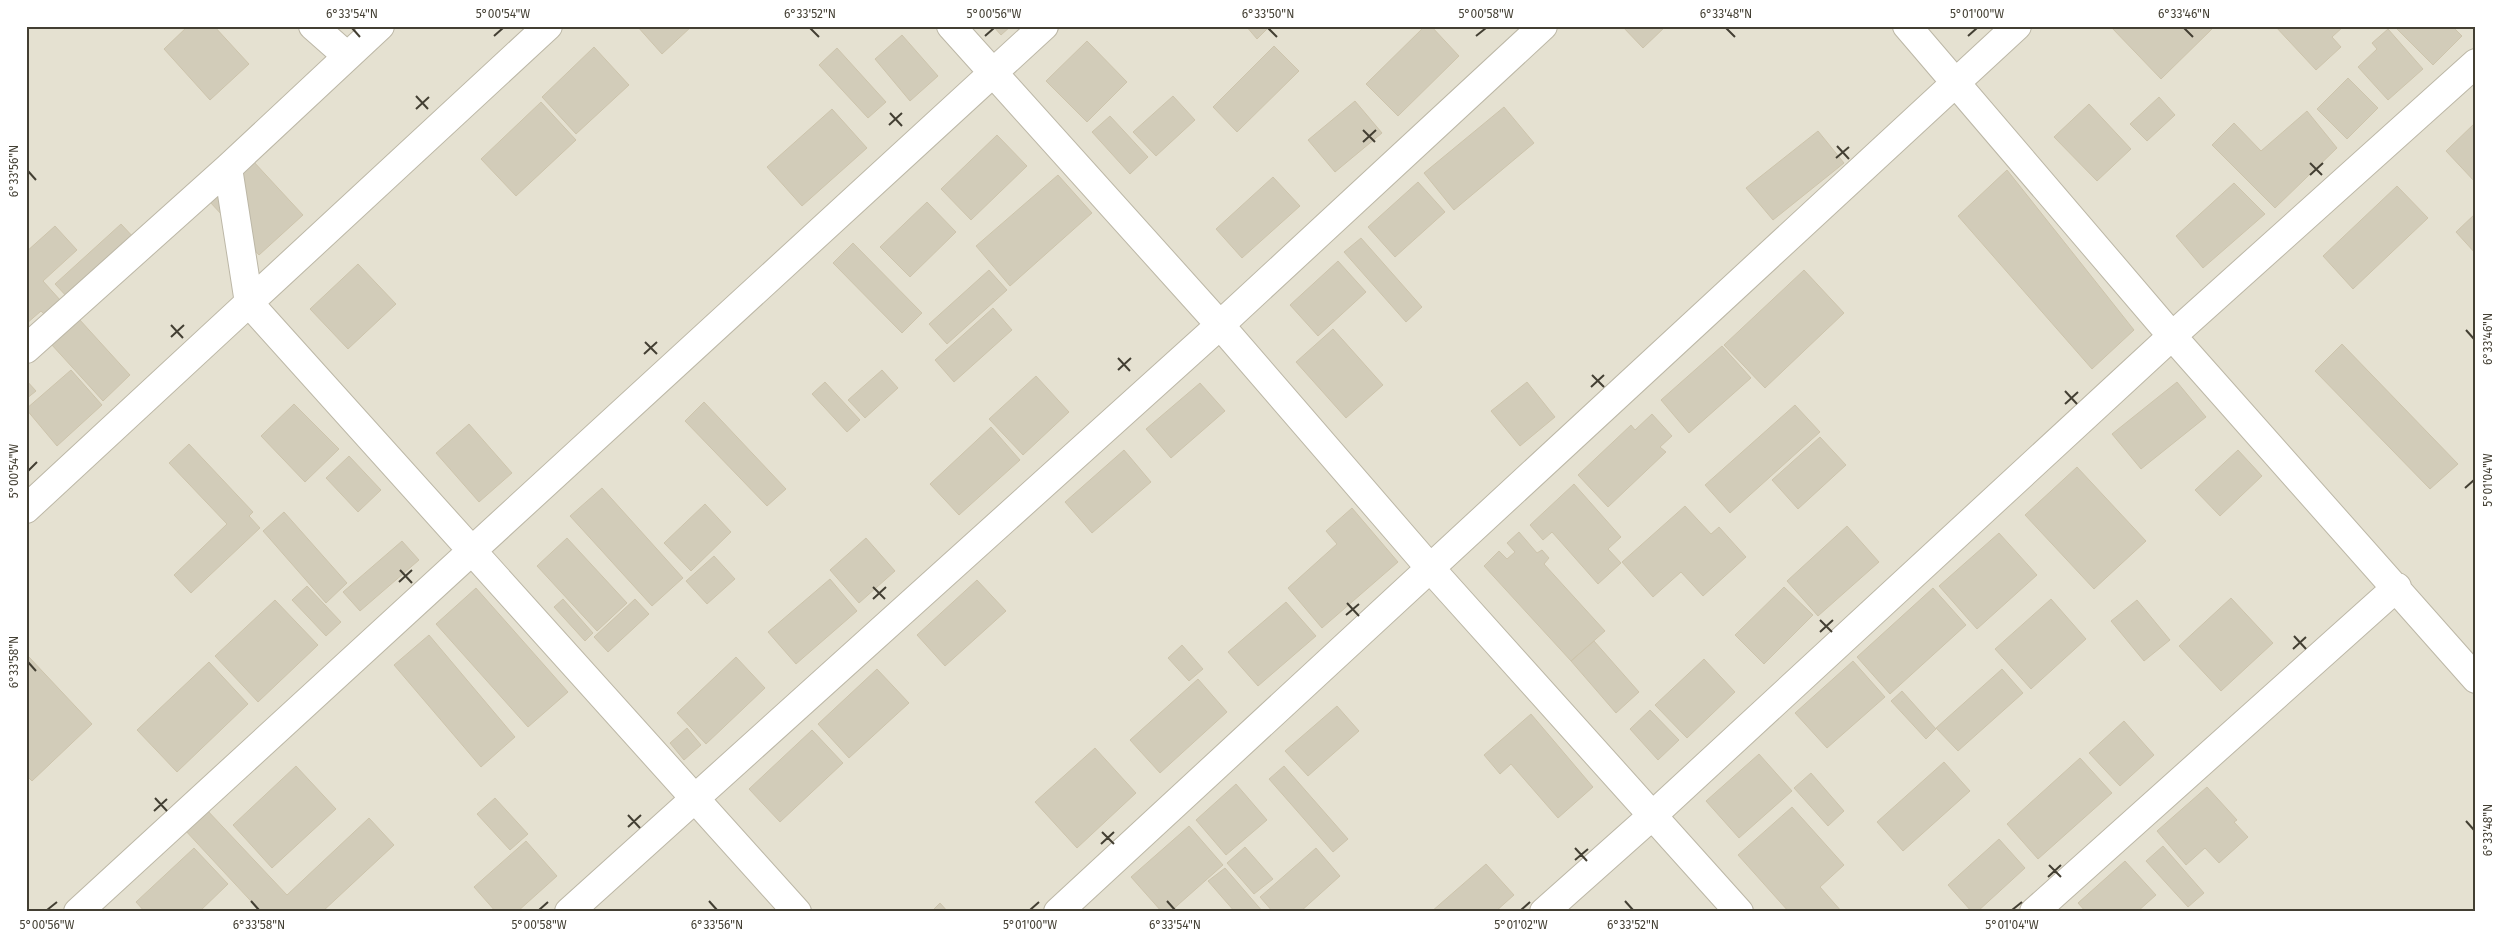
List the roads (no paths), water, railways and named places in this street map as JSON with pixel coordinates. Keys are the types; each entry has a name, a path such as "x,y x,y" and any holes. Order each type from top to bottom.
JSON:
{"street":[{"path":"313,26 347,56"},
{"path":"26,349 228,168 380,26"},
{"path":"26,509 548,26"},
{"path":"951,26 991,73 1220,325 1430,568 1653,814 1739,912"},
{"path":"78,912 1044,26"},
{"path":"569,912 1220,325 1543,26"},
{"path":"1907,26 1956,81 2172,336 2476,679"},
{"path":"1058,912 1956,81 2018,26"},
{"path":"1544,912 2172,336 2476,63"},
{"path":"228,168 249,303 797,912"},
{"path":"2034,912 2397,588"}]}
